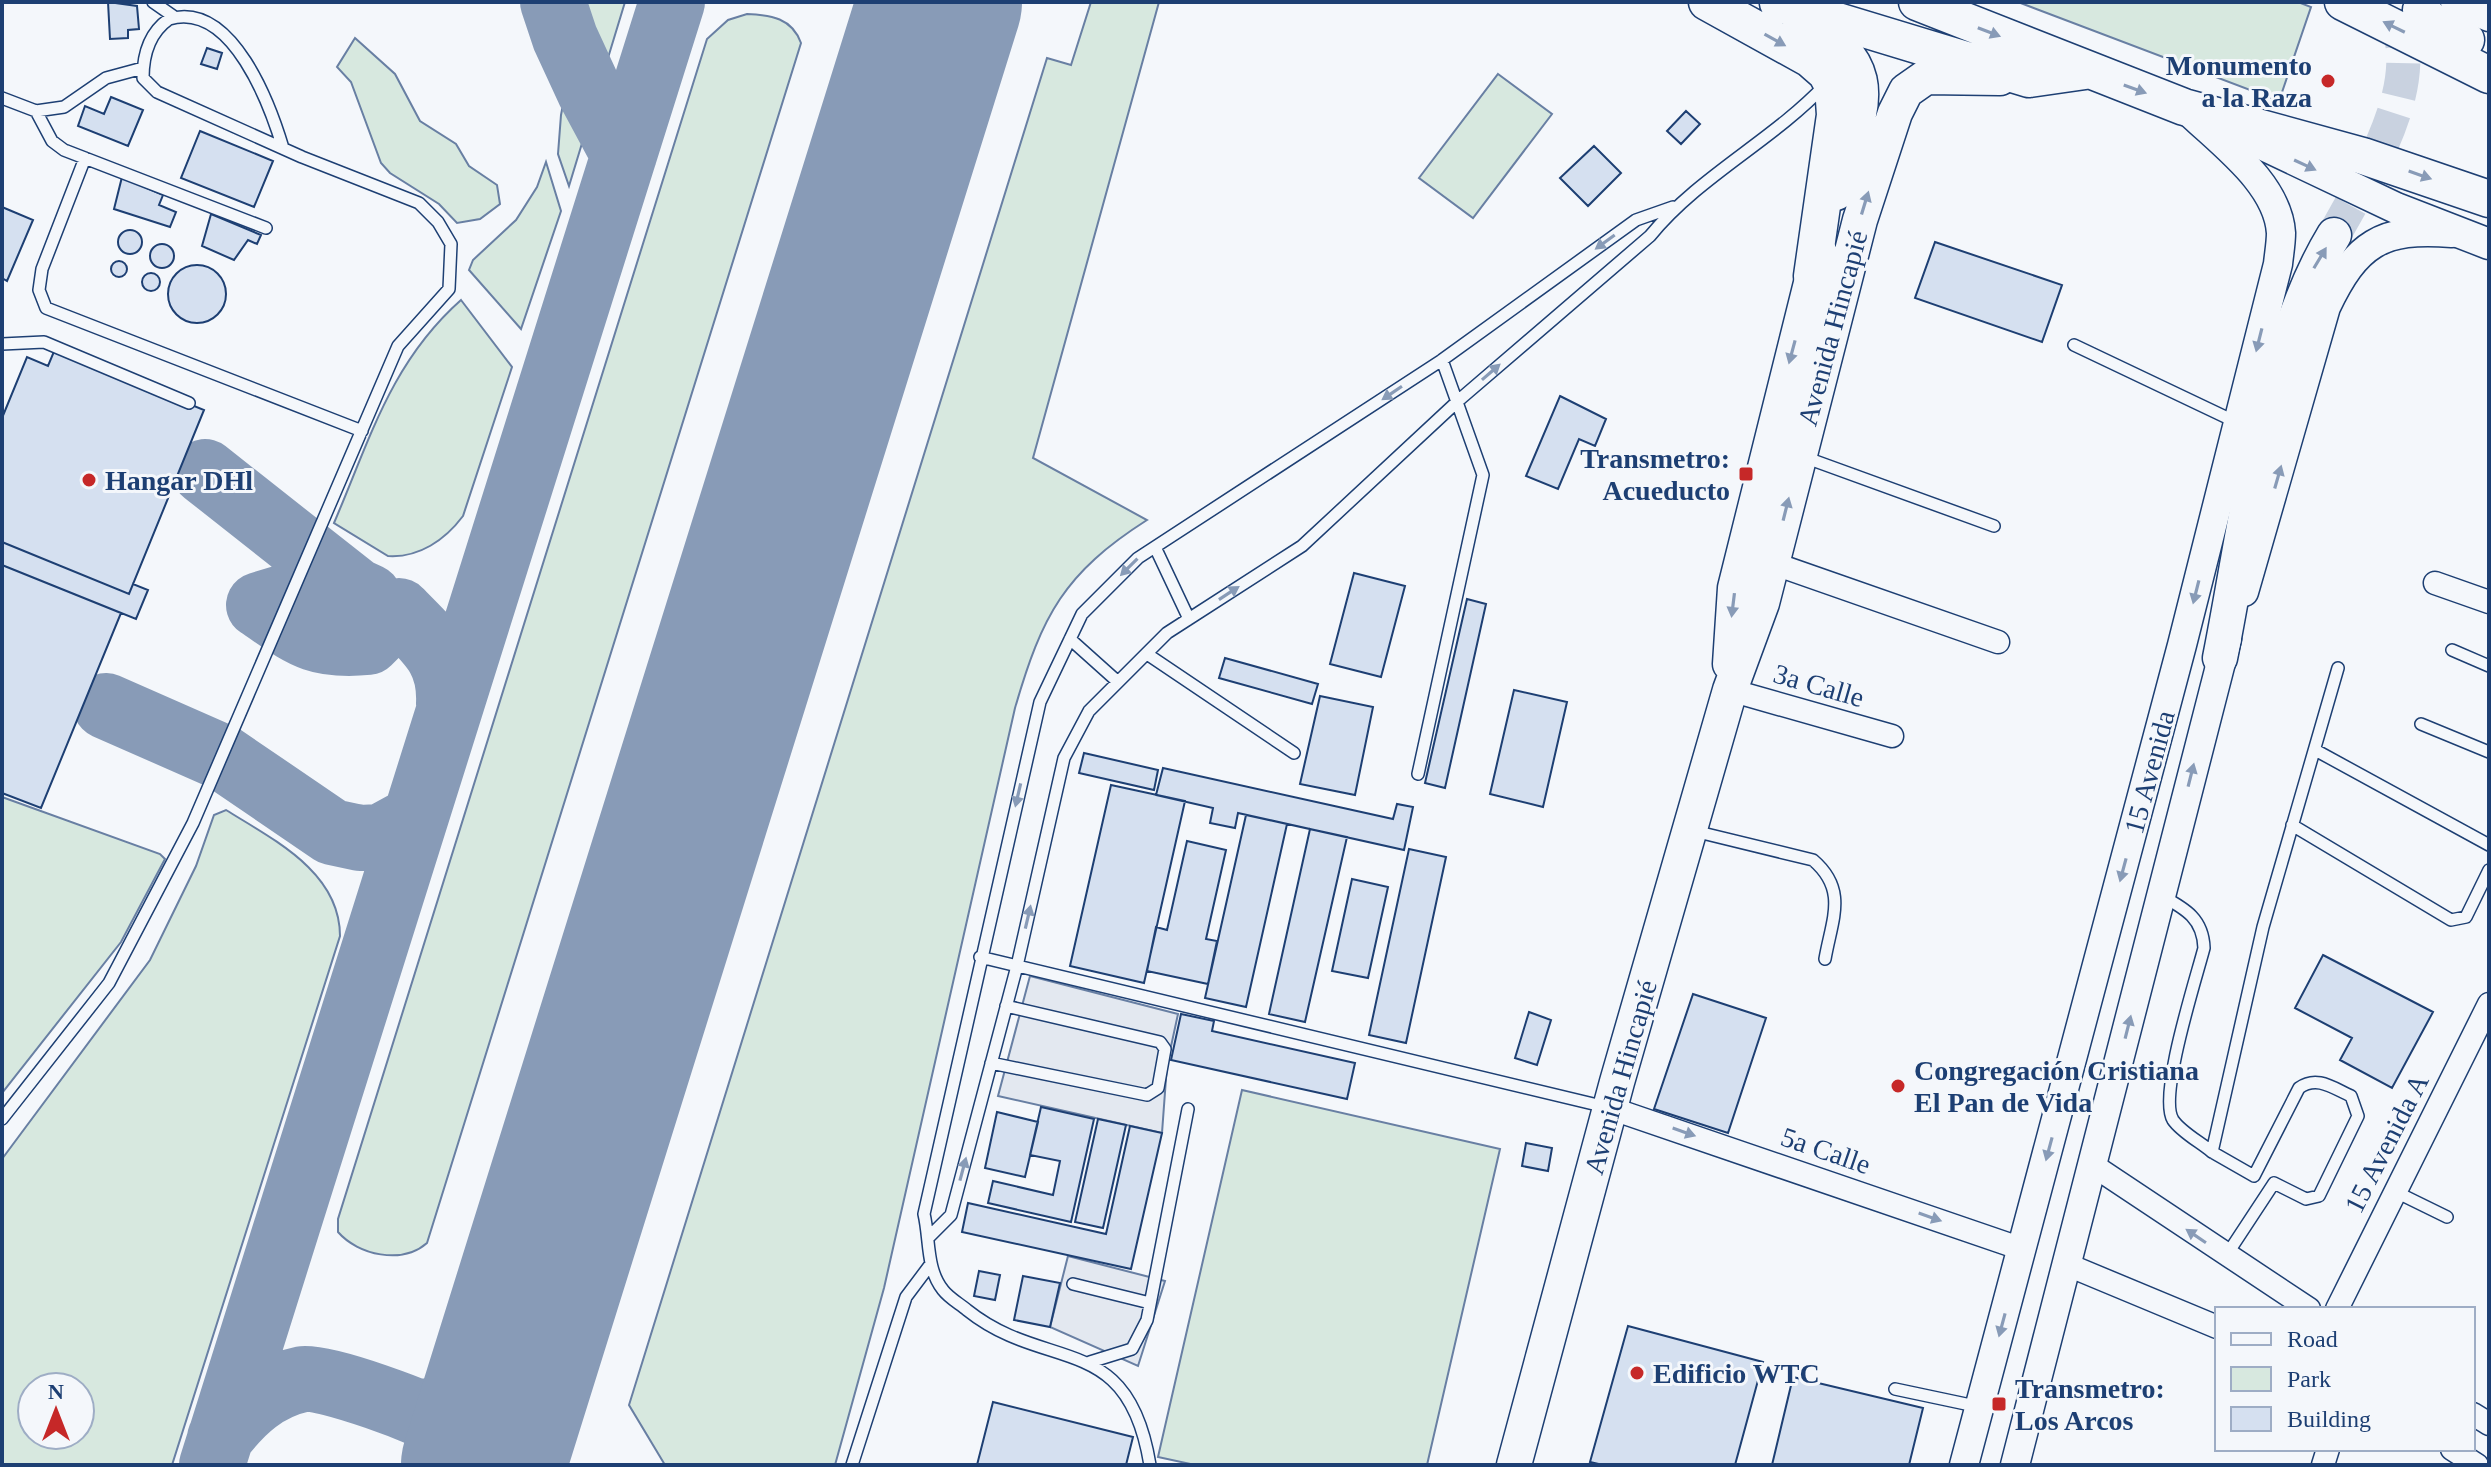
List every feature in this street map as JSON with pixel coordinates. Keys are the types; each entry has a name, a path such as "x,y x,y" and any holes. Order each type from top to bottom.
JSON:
{"highway":[{"path":"1707,2 1810,59 1830,80 1836,98 1835,115 1812,276"},
{"path":"1777,2 2029,79 2086,71"},
{"path":"1917,2 2184,107 2363,156 2489,199"},
{"path":"2343,2 2489,75"},
{"path":"2421,10 2436,26 2489,51"}],"main road":[{"name":"Avenida Hincapié","path":"1730,690 1730,630 1735,588 1812,276 1861,104 1862,84 1858,66 1840,43 1777,2"},
{"name":"Avenida Hincapié","path":"1514,1465 1610,1108 1730,690 1762,603 1860,220 1902,97 1917,81 1935,75 2029,79"},
{"path":"2184,107 2396,208 2477,239"},
{"path":"2220,658 2266,428 2289,341 2311,272 2334,235"}],"street":[{"name":"15 Avenida","path":"1964,1465 2278,264 2281,232 2274,205 2258,182 2184,107"},
{"name":"15 Avenida","path":"2015,1465 2094,1166 2220,658 2252,571 2319,331 2338,282 2369,244 2390,235 2417,230 2477,239"},
{"path":"1772,563 1998,642"},
{"path":"2435,583 2489,602"},
{"name":"3a Calle","path":"1730,690 1892,736"},
{"name":"15 Avenida A","path":"2338,1307 2486,1018"},
{"name":"5a Calle","path":"1610,1108 2022,1249"},
{"path":"2094,1166 2306,1307"},
{"path":"2068,1265 2215,1326"},
{"path":"2455,1451 2477,1465"}],"lane":[{"path":"153,2 173,16"},
{"path":"2,1119 109,983 193,823 398,346 449,289 451,244 438,222 419,203 283,148 157,92 143,78 143,55 157,28 173,16 201,10 227,24 249,55 283,148"},
{"path":"2,98 36,111 64,107 106,78 143,68"},
{"path":"930,1236 951,1215 1017,966 1064,758 1089,711 1167,633 1302,546 1459,400 1650,236 1673,207 1795,117 1830,80"},
{"path":"36,111 52,141 85,158 266,228"},
{"path":"85,158 42,269 39,290 46,308 362,431"},
{"path":"1150,1465 1135,1406 1090,1362 989,1327 943,1291 930,1265 930,1236 924,1214 1040,702 1082,614 1138,558 1442,360 1636,220 1673,207"},
{"path":"3,347 44,342 189,403"},
{"path":"2074,345 2238,423"},
{"path":"1418,774 1483,475 1459,400 1442,360"},
{"path":"1799,455 1994,526"},
{"path":"1155,547 1189,619"},
{"path":"1070,639 1118,682"},
{"path":"2452,650 2489,666"},
{"path":"1147,654 1294,753"},
{"path":"2212,1152 2263,927 2317,751 2338,668"},
{"path":"2421,724 2489,752"},
{"path":"2317,751 2489,844"},
{"path":"2292,825 2451,920 2466,917 2489,870"},
{"path":"1690,830 1813,860 1827,872 1837,895 1825,959"},
{"path":"2161,896 2189,911 2203,932 2204,948 2171,1076 2169,1109 2174,1121 2212,1152 2254,1176 2306,1199 2319,1196 2358,1116 2351,1096 2319,1082 2308,1082 2299,1088 2254,1176"},
{"path":"980,957 1610,1108"},
{"path":"991,1063 1147,1095 1158,1088 1165,1049 1160,1042 1006,1006"},
{"path":"1090,1362 1132,1349 1147,1320 1188,1109"},
{"path":"2226,1256 2274,1183"},
{"path":"2396,1192 2447,1217"},
{"path":"852,1465 906,1297 930,1265"},
{"path":"1073,1284 1150,1303"},
{"path":"1895,1389 1980,1407"}],"green space":[{"path":"583,2 625,2 569,186 558,154 561,115"},
{"path":"1091,2 1159,2 1033,458 1147,520 1119,539 1076,578 1047,622 1025,675 884,1288 835,1465 665,1465 629,1405 1047,58 1071,65"},
{"path":"2018,2 2298,2 2311,7 2279,101"},
{"path":"747,14 764,15 786,23 801,43 427,1243 405,1254 368,1251 357,1247 338,1232 338,1219 707,39 728,20"},
{"path":"355,38 395,74 420,121 456,144 469,166 497,185 500,204 480,219 457,223 439,204 390,173 381,163 351,82 337,67"},
{"path":"1498,74 1552,114 1473,218 1419,178"},
{"path":"546,162 561,211 521,329 469,270 473,260 516,220 537,187"},
{"path":"461,300 512,367 463,516 440,540 421,551 388,556 334,523 385,403 400,376 437,324"},
{"path":"2,797 160,854 165,859 121,942 2,1093"},
{"path":"226,810 283,846 317,876 337,913 340,936 172,1465 2,1465 2,1159 150,960 196,866 214,815"},
{"path":"1242,1090 1500,1149 1427,1465 1195,1465 1158,1457"}],"shaded area":[{"path":"1030,976 1178,1014 1167,1065 1162,1133 998,1096"},
{"path":"1068,1256 1165,1281 1138,1366 1050,1327"}],"building":[{"path":"108,2 137,6 139,29 128,30 128,38 110,39"},
{"path":"207,48 222,53 217,69 201,64"},
{"path":"111,97 143,110 128,146 78,126 85,106 104,114"},
{"path":"1686,111 1700,124 1681,144 1667,131"},
{"path":"200,131 273,161 254,207 181,178"},
{"path":"1594,146 1621,173 1588,206 1560,178"},
{"path":"122,177 163,195 159,205 176,212 170,227 114,209"},
{"path":"2,207 33,220 7,281 2,278"},
{"path":"211,214 261,235 257,244 248,240 234,260 202,246"},
{"path":"130,230 141,237 142,242 135,253 130,254 119,247 118,242 125,231"},
{"path":"1935,242 2062,285 2042,342 1915,298"},
{"path":"162,244 171,247 174,256 171,265 162,268 153,265 150,256 153,247"},
{"path":"116,261 122,261 127,269 125,275 116,277 111,272 111,266"},
{"path":"197,265 217,274 226,294 217,314 197,323 177,314 168,294 177,274"},
{"path":"151,273 160,282 151,291 142,282"},
{"name":"Hangar DHl","path":"55,349 204,410 129,594 2,542 2,418 27,357 48,366"},
{"path":"1560,396 1606,419 1595,446 1579,439 1558,489 1526,476"},
{"path":"2,542 129,594 133,584 148,590 136,619 2,565"},
{"path":"2,565 121,613 41,808 2,793"},
{"path":"1354,573 1405,586 1381,677 1330,664"},
{"path":"1467,599 1486,604 1445,788 1425,783"},
{"path":"1225,658 1318,684 1312,704 1219,678"},
{"path":"1514,690 1567,702 1543,807 1490,794"},
{"path":"1320,696 1373,707 1355,795 1300,784"},
{"path":"1084,753 1158,770 1154,790 1079,773"},
{"path":"1163,768 1393,819 1397,804 1413,807 1404,850 1238,813 1235,828 1210,823 1213,808 1156,795"},
{"path":"1111,785 1185,801 1144,983 1070,966"},
{"path":"1246,815 1287,824 1246,1007 1205,998"},
{"path":"1310,829 1347,837 1305,1022 1269,1014"},
{"path":"1187,841 1226,850 1206,939 1217,941 1208,984 1147,971 1156,927 1167,930"},
{"path":"1409,849 1446,857 1406,1043 1369,1035"},
{"path":"1352,879 1388,887 1368,978 1332,971"},
{"path":"2323,955 2433,1012 2392,1088 2340,1060 2352,1038 2295,1008"},
{"path":"1693,994 1766,1018 1728,1133 1654,1109"},
{"path":"1529,1012 1551,1020 1537,1065 1515,1058"},
{"path":"1181,1014 1214,1021 1212,1031 1355,1063 1347,1099 1171,1060"},
{"path":"1041,1107 1094,1119 1071,1222 988,1203 993,1181 1053,1195 1060,1161 1030,1155"},
{"path":"997,1112 1038,1122 1025,1177 985,1168"},
{"path":"1098,1119 1126,1125 1103,1228 1075,1222"},
{"path":"1130,1126 1162,1133 1131,1269 962,1232 968,1203 1106,1234"},
{"path":"1526,1143 1552,1148 1548,1171 1522,1166"},
{"path":"979,1271 1000,1275 995,1300 974,1296"},
{"path":"1023,1276 1060,1283 1050,1327 1014,1320"},
{"path":"1628,1326 1763,1362 1735,1465 1603,1465 1590,1462"},
{"path":"1793,1377 1923,1408 1909,1465 1772,1465"},
{"path":"993,1402 1133,1437 1126,1465 977,1465"}],"taxiway":[{"path":"553,2 565,38 589,90 624,155"},
{"path":"212,1465 672,2"},
{"path":"205,472 356,591 369,597"},
{"path":"356,591 322,586 259,605 309,636 350,643 368,642 399,611 429,642 442,663 449,688 449,704"},
{"path":"106,706 222,757 332,832 360,838 381,837 414,819"},
{"path":"220,1438 246,1409 266,1394 290,1383 314,1379 376,1397 437,1421 462,1439 479,1465"},
{"path":"415,1411 466,1415 502,1403"}],"runway":[{"path":"483,1465 940,2"}],"tunnel":[{"path":"2334,235 2379,152 2400,89 2403,58 2399,29 2385,2"}],"place":[{"name":"Monumento a la Raza","path":"2328,81"},
{"name":"Transmetro: Acueducto","path":"1746,474"},
{"name":"Hangar DHl","path":"89,480"},
{"name":"Congregación Cristiana El Pan de Vida","path":"1898,1086"},
{"name":"Edificio WTC","path":"1637,1373"},
{"name":"Transmetro: Los Arcos","path":"1999,1404"}]}
